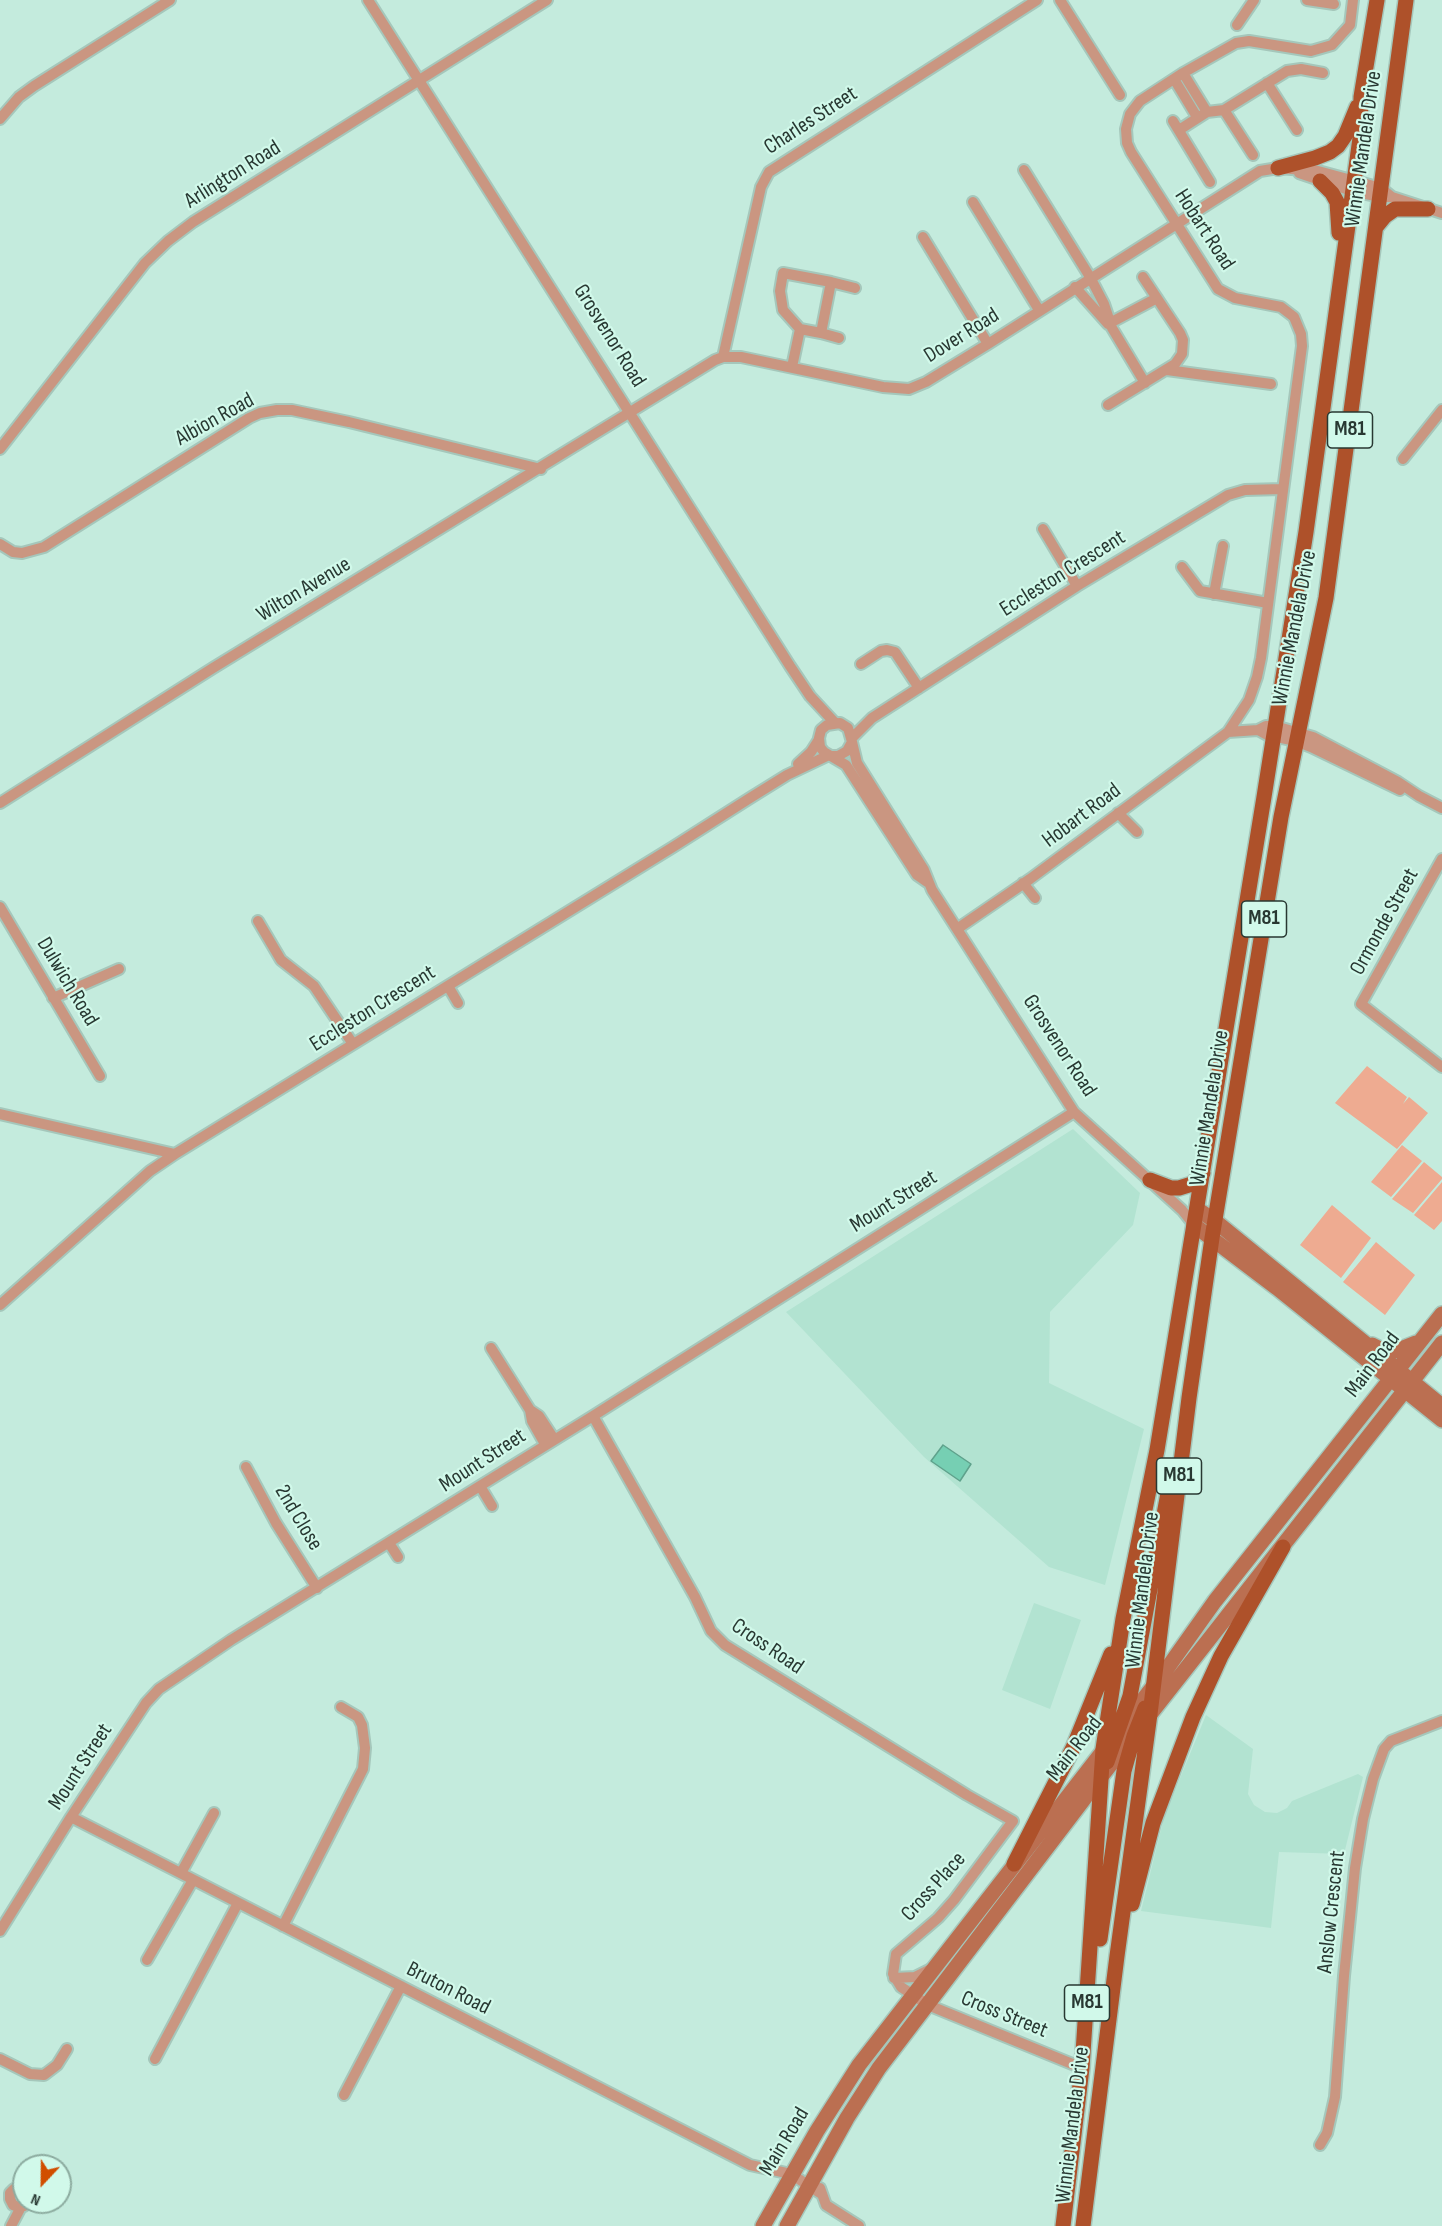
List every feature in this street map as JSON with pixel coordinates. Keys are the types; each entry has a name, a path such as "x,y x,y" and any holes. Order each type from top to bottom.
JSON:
{"main road":[{"name":"Winnie Mandela Drive","path":"1063,2226 1082,2068 1103,1749 1124,1619 1157,1450 1194,1225 1189,1210 1203,1173 1306,532 1360,138 1361,97 1377,0"},
{"name":"Winnie Mandela Drive","path":"1083,2226 1189,1398 1212,1238 1273,864 1326,598 1375,229 1384,194 1407,0"},
{"path":"1284,168 1322,155 1338,146 1345,136 1361,97"},
{"path":"1320,181 1337,202 1341,266"},
{"path":"1375,229 1384,216 1395,209 1435,211"},
{"path":"1150,1180 1171,1188 1179,1188 1192,1184 1203,1173"},
{"name":"Grosvenor Road","path":"1189,1210 1215,1221 1358,1338 1394,1374"},
{"name":"Grosvenor Road","path":"1194,1225 1394,1374 1442,1420"},
{"name":"Main Road","path":"1154,1685 1215,1601 1442,1314"},
{"path":"1358,1338 1388,1351 1402,1350 1419,1342"},
{"name":"Main Road","path":"763,2226 791,2174 859,2065 933,1968 1103,1749 1150,1714 1442,1344"},
{"name":"Grosvenor Road","path":"1409,1386 1442,1406"},
{"path":"1087,2001 1097,1965 1124,1771 1130,1696 1164,1503 1189,1398"},
{"path":"1117,1956 1153,1823 1182,1744 1221,1656 1284,1547"},
{"path":"1014,1864 1073,1749 1124,1619"},
{"path":"1127,1732 1154,1685"},
{"name":"Main Road","path":"787,2226 815,2189 822,2164 847,2118 879,2068 1100,1778 1127,1732"},
{"path":"1075,2226 1080,2190 1088,2180"}],"street":[{"path":"0,119 19,97 34,86 170,0"},
{"name":"Grosvenor Road","path":"368,0 810,696 819,722 818,739"},
{"name":"Arlington Road","path":"0,450 131,281 161,247 193,222 547,0"},
{"name":"Charles Street","path":"723,357 761,187 769,172 1037,0"},
{"path":"1059,0 1120,94"},
{"path":"1237,25 1254,0"},
{"path":"1307,0 1334,4"},
{"name":"Hobart Road","path":"957,929 1228,732 1243,710 1254,687 1261,658 1302,334 1287,310 1235,298 1218,289 1131,152 1126,137 1127,122 1134,107 1178,76 1227,47 1242,41 1311,51 1326,47 1337,40 1350,25 1353,0"},
{"path":"1210,182 1176,125 1202,114 1224,110 1293,69 1323,73"},
{"path":"1178,76 1202,114"},
{"path":"1267,83 1297,130"},
{"path":"1224,110 1253,155"},
{"path":"1284,168 1320,181 1384,194 1435,211"},
{"name":"Dover Road","path":"723,357 741,357 884,387 909,389 926,382 988,344 1252,175 1264,170 1284,168 1318,171 1353,186"},
{"path":"1024,170 1090,278 1104,304 1110,325"},
{"path":"973,202 1039,310"},
{"path":"923,237 988,344"},
{"path":"839,338 800,329 783,310 780,291 783,273 855,288"},
{"path":"1108,405 1167,370 1179,360 1182,354 1183,340 1143,277"},
{"path":"821,333 831,282"},
{"path":"1075,287 1110,325 1144,383"},
{"path":"1110,325 1156,298"},
{"path":"792,367 800,329"},
{"path":"631,412 695,371 723,357"},
{"path":"1167,370 1271,384"},
{"name":"Albion Road","path":"0,544 13,552 22,553 44,547 249,418 277,410 292,410 349,422 541,469"},
{"path":"1403,459 1442,410"},
{"name":"Wilton Avenue","path":"0,803 213,668 631,412"},
{"name":"Eccleston Crescent","path":"852,740 872,718 1077,586 1228,495 1245,490 1282,489"},
{"path":"1043,529 1077,586"},
{"path":"1214,594 1223,546"},
{"path":"1182,567 1198,590 1268,603"},
{"path":"861,664 881,651 895,652 919,688"},
{"name":"Grosvenor Road","path":"810,696 840,724"},
{"name":"Eccleston Crescent","path":"840,724 872,718"},
{"path":"827,724 840,724 848,728 852,740 847,751 838,756 831,755 820,747 818,739 821,730 827,724"},
{"path":"1228,732 1258,730 1266,726 1274,731 1340,750 1442,808"},
{"name":"Eccleston Crescent","path":"787,775 811,752 818,739"},
{"name":"Grosvenor Road","path":"852,740 857,763 924,870 927,882 1074,1112 1150,1180 1189,1210"},
{"name":"Grosvenor Road","path":"831,755 850,771 917,875 927,882"},
{"name":"Eccleston Crescent","path":"0,1305 150,1171 175,1154 787,775 831,755"},
{"path":"1118,813 1137,832"},
{"name":"Ormonde Street","path":"1442,859 1361,1004 1442,1066"},
{"path":"1023,883 1035,898"},
{"name":"Dulwich Road","path":"0,907 100,1077"},
{"path":"258,921 280,960 314,986 353,1044"},
{"path":"53,998 119,969"},
{"path":"448,986 458,1003"},
{"name":"Mount Street","path":"0,1931 71,1817 152,1695 174,1677 1074,1112"},
{"path":"0,1114 175,1154"},
{"path":"490,1348 530,1410 532,1421 550,1441"},
{"name":"Cross Road","path":"592,1416 695,1597 711,1631 724,1645 1012,1821"},
{"name":"2nd Close","path":"246,1467 276,1523 317,1588"},
{"path":"480,1486 492,1506"},
{"path":"389,1544 398,1557"},
{"path":"283,1926 363,1769 365,1748 362,1725 358,1717 342,1707"},
{"name":"Anslow Crescent","path":"1320,2145 1327,2133 1335,2097 1344,1976 1356,1868 1363,1819 1373,1779 1384,1749 1391,1741 1442,1721"},
{"path":"181,1874 214,1813"},
{"name":"Bruton Road","path":"71,1817 750,2165 791,2174 815,2189 826,2205 857,2225"},
{"name":"Cross Place","path":"894,1978 892,1969 896,1954 954,1900 1012,1821"},
{"path":"147,1960 193,1880"},
{"path":"155,2059 238,1903"},
{"path":"894,1978 915,1977 933,1968"},
{"path":"894,1978 912,1996"},
{"path":"344,2095 401,1986"},
{"name":"Cross Street","path":"912,1996 928,2005 1082,2068"},
{"path":"0,2060 30,2074 44,2074 57,2065 67,2049"},
{"path":"0,2186 11,2191 12,2203"}],"shaded area":[{"path":"1367,1066 1407,1097 1403,1104 1409,1097 1428,1113 1397,1149 1335,1103"},
{"path":"1073,1129 1140,1193 1133,1225 1050,1312 1049,1383 1144,1429 1105,1585 1049,1567 924,1457 786,1312"},
{"path":"1402,1145 1422,1161 1391,1197 1371,1182"},
{"path":"1424,1162 1442,1179 1413,1213 1392,1199"},
{"path":"1442,1182 1442,1221 1434,1230 1414,1215"},
{"path":"1332,1205 1371,1238 1341,1278 1300,1245"},
{"path":"1376,1242 1415,1275 1385,1315 1343,1282"},
{"path":"943,1445 971,1464 960,1481 931,1461"},
{"path":"1034,1603 1081,1620 1050,1709 1002,1690"},
{"path":"1206,1715 1253,1749 1248,1794 1254,1805 1265,1812 1277,1813 1287,1808 1292,1801 1358,1774 1363,1777 1344,1854 1279,1852 1271,1928 1141,1911 1164,1817"}]}
